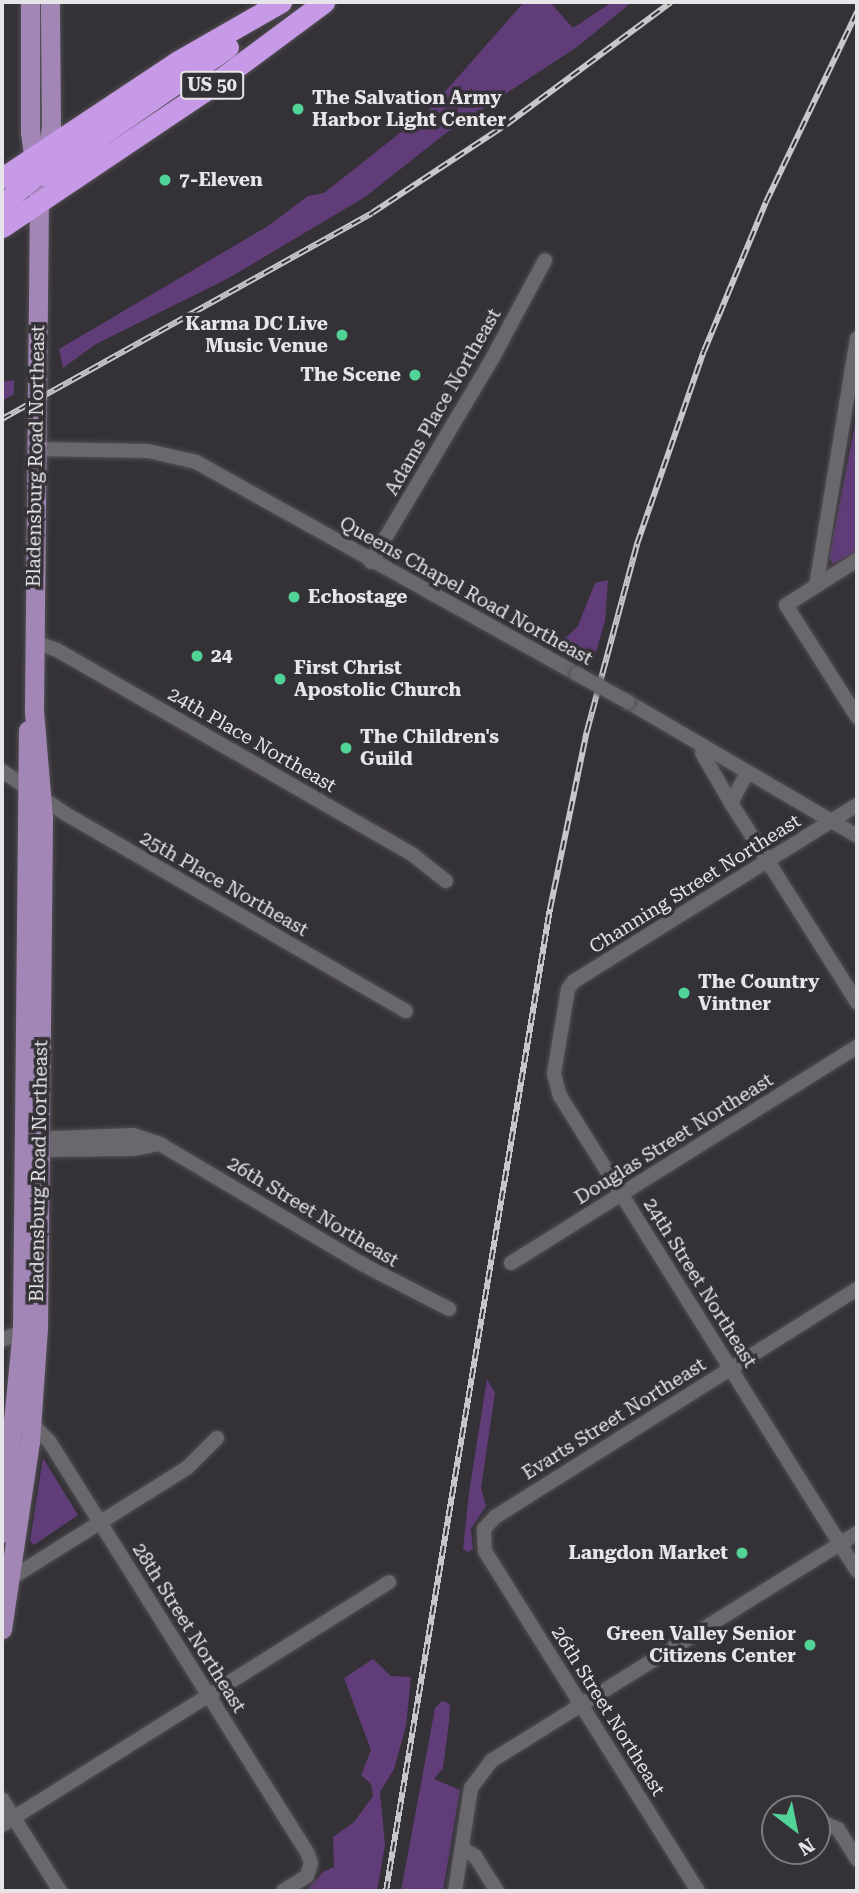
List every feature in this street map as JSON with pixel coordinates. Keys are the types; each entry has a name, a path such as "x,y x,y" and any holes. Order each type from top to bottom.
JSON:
{"highway":[{"name":"US 50","path":"2,178 40,163 280,2"},
{"path":"280,2 294,23"},
{"name":"US 50","path":"2,227 324,2"},
{"path":"2,205 40,163 113,124 222,52 262,13"},
{"path":"113,124 125,143"}],"main road":[{"name":"Bladensburg Road Northeast","path":"30,2 40,163"},
{"name":"Bladensburg Road Northeast","path":"2,1629 30,1328 34,792 27,734 34,710 39,202 50,2"},
{"name":"Bladensburg Road Northeast","path":"2,1533 23,1424 17,1398 30,1328"},
{"path":"2,1370 17,1398"}],"street":[{"name":"Adams Place Northeast","path":"371,562 492,359 545,260"},
{"path":"816,586 857,338"},
{"name":"Queens Chapel Road Northeast","path":"36,449 148,451 178,456 628,702 857,836"},
{"path":"857,560 786,605 857,717"},
{"name":"24th Place Northeast","path":"35,642 57,650 413,855 446,881"},
{"path":"702,753 857,1002"},
{"name":"25th Place Northeast","path":"2,771 406,1011"},
{"path":"731,803 747,773"},
{"name":"Channing Street Northeast","path":"565,1004 574,981 857,805"},
{"name":"24th Street Northeast","path":"565,1004 555,1086 857,1571"},
{"name":"Douglas Street Northeast","path":"511,1264 857,1047"},
{"name":"26th Street Northeast","path":"31,1144 134,1149 160,1144 362,1264 449,1309"},
{"name":"Evarts Street Northeast","path":"485,1551 484,1529 495,1517 857,1289"},
{"path":"2,1340 30,1328"},
{"name":"28th Street Northeast","path":"23,1424 49,1441 308,1854 309,1872 283,1891"},
{"path":"7,1580 188,1467 217,1438"},
{"path":"454,1891 471,1788 481,1771 581,1705 857,1533"},
{"name":"26th Street Northeast","path":"485,1551 698,1891"},
{"path":"8,1821 389,1582"},
{"path":"2,1799 8,1821 60,1891"},
{"path":"831,1826 838,1829 857,1858"},
{"path":"462,1849 475,1856 497,1891"}],"shaded area":[{"path":"524,2 550,2 573,28 612,2 632,2 577,47 446,133 365,197 227,279 96,344 63,368 59,349 268,226 308,196 324,193 429,110"},
{"path":"14,380 14,394 2,401 2,382"},
{"path":"857,414 857,552 833,564 829,558"},
{"path":"608,580 605,621 592,666 564,650 561,642 578,626 595,583"},
{"path":"487,1379 495,1393 481,1488 486,1506 471,1529 473,1549 468,1552 463,1549 469,1493"},
{"path":"43,1458 78,1515 34,1545 30,1541"},
{"path":"373,1659 391,1676 411,1677 406,1726 394,1769 380,1792 385,1845 377,1891 306,1891 323,1872 334,1867 333,1837 354,1822 373,1796 371,1784 361,1775 371,1750 344,1678"},
{"path":"442,1701 450,1704 449,1722 443,1768 434,1779 460,1790 443,1891 401,1891 435,1708"}],"railway":[{"path":"2,419 372,213 507,124 671,2"},
{"path":"386,1891 550,909 587,731 637,544 704,351 766,202 857,12"}],"place":[{"name":"The Salvation Army Harbor Light Center","path":"298,109"},
{"name":"7-Eleven","path":"165,180"},
{"name":"Karma DC Live Music Venue","path":"342,335"},
{"name":"The Scene","path":"415,375"},
{"name":"Echostage","path":"294,597"},
{"name":"24","path":"197,656"},
{"name":"First Christ Apostolic Church","path":"280,679"},
{"name":"The Children's Guild","path":"346,748"},
{"name":"The Country Vintner","path":"684,993"},
{"name":"Langdon Market","path":"742,1553"},
{"name":"Green Valley Senior Citizens Center","path":"810,1645"}]}
